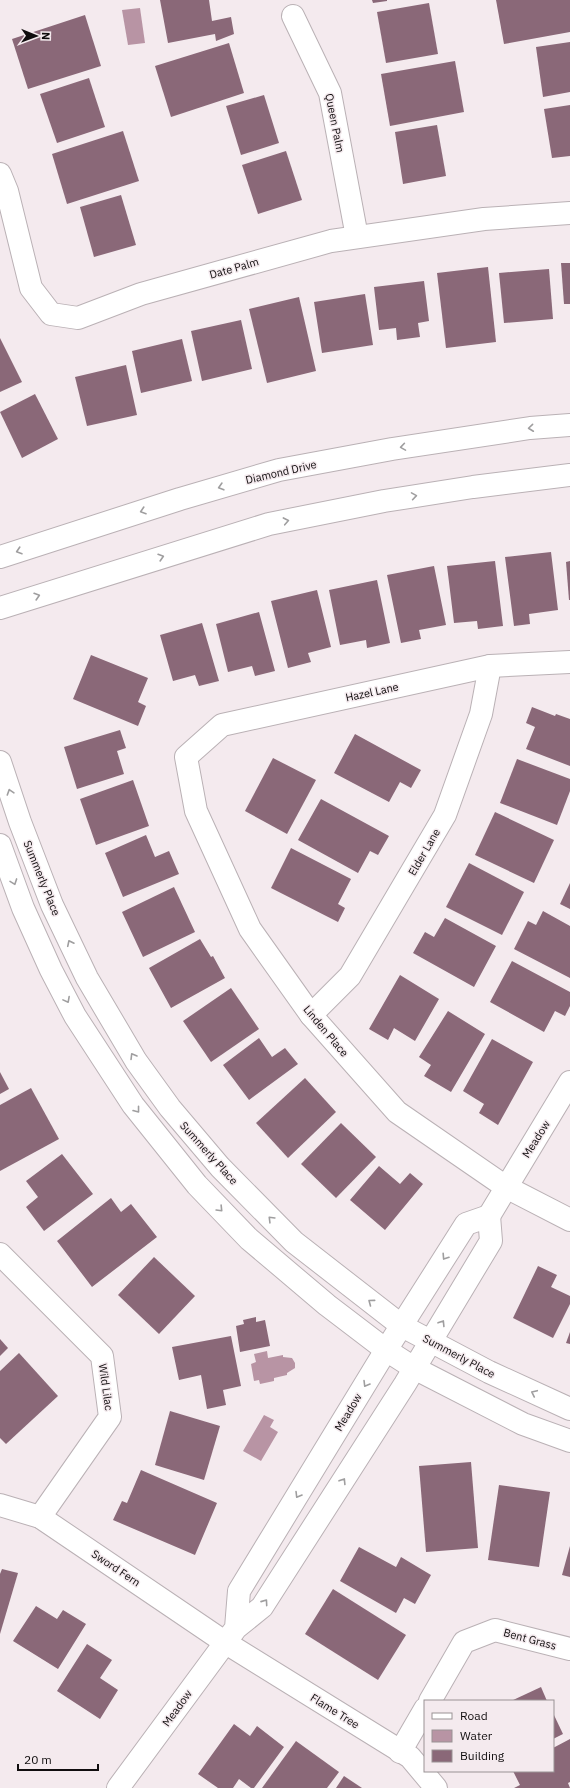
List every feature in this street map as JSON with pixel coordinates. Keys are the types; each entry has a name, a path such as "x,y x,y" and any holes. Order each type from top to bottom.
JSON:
{"street":[{"name":"Queen Palm","path":"293,16 330,93 357,237"},
{"name":"Date Palm","path":"0,174 7,191 31,288 51,314 78,318 140,294 331,241 484,219 570,212"},
{"name":"Diamond Drive","path":"0,557 180,499 279,470 415,446 530,428 570,425"},
{"path":"0,608 269,524 384,501 473,487 570,475"},
{"name":"Hazel Lane","path":"186,757 222,725 490,666 570,662"},
{"name":"Elder Lane","path":"311,1015 350,976 445,815 481,714 490,666"},
{"name":"Linden Place","path":"186,757 196,811 250,929 311,1015 397,1112 506,1187 570,1220"},
{"name":"Summerly Place","path":"0,762 20,822 52,905 87,978 136,1061 170,1108 220,1167 294,1242 402,1326 489,1372 570,1408"},
{"path":"0,845 23,908 51,970 75,1016 133,1105 196,1185 249,1239 327,1305 386,1350 414,1368 524,1424 570,1441"},
{"name":"Meadow","path":"118,1788 231,1635 262,1607 414,1368 491,1241 489,1216 570,1082"},
{"name":"Meadow","path":"231,1635 239,1591 386,1350 466,1224 489,1216"},
{"name":"Wild Lilac","path":"0,1254 102,1356 110,1417 40,1517"},
{"name":"Sword Fern","path":"0,1505 40,1517 231,1635"},
{"name":"Bent Grass","path":"431,1700 464,1642 495,1630 570,1650"},
{"name":"Flame Tree","path":"231,1635 400,1752 410,1757 436,1788"},
{"path":"400,1752 424,1711"}],"water":[{"path":"140,8 145,43 128,45 122,10"},
{"path":"267,1351 268,1358 283,1355 283,1357 292,1358 295,1363 295,1368 287,1373 287,1375 274,1378 274,1381 260,1384 259,1380 254,1381 251,1364 256,1362 254,1354"},
{"path":"264,1415 274,1420 270,1427 278,1432 261,1461 243,1451"}],"building":[{"path":"160,0 209,0 212,21 231,17 234,34 216,41 215,34 168,43"},
{"path":"372,0 387,0 387,1 373,3"},
{"path":"496,0 570,0 570,32 504,44"},
{"path":"429,3 438,54 386,63 377,12"},
{"path":"85,15 101,66 28,89 12,39"},
{"path":"570,42 570,92 543,97 536,47"},
{"path":"229,43 244,93 171,117 155,66"},
{"path":"455,61 464,112 390,126 381,74"},
{"path":"89,78 105,127 57,143 40,94"},
{"path":"264,95 279,143 241,155 226,106"},
{"path":"570,105 570,156 552,158 544,109"},
{"path":"437,125 446,176 403,184 395,132"},
{"path":"123,131 139,181 67,204 52,154"},
{"path":"286,151 302,200 258,214 242,165"},
{"path":"121,195 136,245 94,257 80,207"},
{"path":"561,263 570,263 570,304 564,304"},
{"path":"488,267 496,342 446,348 437,273"},
{"path":"549,269 553,319 504,323 499,273"},
{"path":"424,281 429,321 418,323 420,337 397,340 396,328 379,330 374,287"},
{"path":"365,294 373,345 322,353 314,302"},
{"path":"299,297 316,371 267,383 249,309"},
{"path":"241,320 252,369 202,381 191,331"},
{"path":"0,338 22,382 0,392"},
{"path":"182,339 192,381 141,393 132,351"},
{"path":"126,365 137,415 87,426 75,377"},
{"path":"35,394 58,439 22,458 0,412"},
{"path":"551,552 558,610 529,614 530,624 514,626 505,557"},
{"path":"495,561 503,626 478,629 477,621 454,623 447,566"},
{"path":"570,561 570,600 569,600 566,562"},
{"path":"434,566 446,625 419,630 421,639 401,643 387,575"},
{"path":"377,580 390,643 367,648 366,640 340,645 329,590"},
{"path":"317,590 331,647 308,653 311,662 288,668 271,601"},
{"path":"259,612 275,671 255,676 252,666 228,672 216,624"},
{"path":"202,623 219,681 199,686 195,675 173,681 160,635"},
{"path":"91,655 148,678 138,702 146,706 138,726 73,699"},
{"path":"532,707 555,716 556,714 570,719 570,766 526,749 535,727 526,723"},
{"path":"120,730 126,748 117,751 124,774 77,789 64,747"},
{"path":"355,734 421,770 411,788 400,782 389,802 334,773"},
{"path":"273,758 316,780 287,834 245,811"},
{"path":"517,759 570,779 570,791 557,825 500,803"},
{"path":"133,780 149,826 96,845 80,799"},
{"path":"321,799 389,836 378,855 370,851 358,873 298,840"},
{"path":"495,812 554,840 534,883 475,855"},
{"path":"146,835 155,857 169,851 179,874 123,897 105,853"},
{"path":"291,848 351,879 338,904 345,908 338,922 271,888"},
{"path":"469,863 524,892 502,935 446,907"},
{"path":"570,883 570,909 560,904"},
{"path":"174,887 195,932 143,957 122,912"},
{"path":"543,911 570,926 570,978 514,949 528,921 536,925"},
{"path":"445,918 496,946 474,987 413,953 425,932 434,937"},
{"path":"200,939 211,957 213,956 225,978 171,1008 149,968"},
{"path":"512,961 570,992 570,1006 565,1016 555,1011 544,1032 490,1002"},
{"path":"400,975 439,999 415,1041 394,1028 388,1040 369,1029"},
{"path":"231,988 259,1029 211,1062 183,1021"},
{"path":"448,1011 485,1034 451,1092 424,1076 431,1065 419,1057"},
{"path":"259,1038 272,1057 285,1048 298,1064 249,1100 223,1065"},
{"path":"492,1039 533,1062 498,1125 479,1113 484,1104 463,1091"},
{"path":"0,1072 9,1089 0,1094"},
{"path":"305,1078 336,1112 288,1158 256,1123"},
{"path":"31,1088 59,1139 0,1171 0,1105"},
{"path":"341,1123 376,1157 336,1198 301,1164"},
{"path":"62,1154 93,1194 44,1231 26,1207 38,1197 26,1181"},
{"path":"379,1166 400,1184 410,1173 423,1184 385,1230 350,1200"},
{"path":"111,1198 121,1212 131,1204 157,1237 92,1287 57,1241"},
{"path":"154,1257 195,1296 159,1334 118,1295"},
{"path":"538,1266 557,1275 551,1287 570,1296 570,1304 553,1338 513,1318"},
{"path":"256,1317 256,1322 265,1320 270,1346 240,1352 236,1326 244,1324 243,1320"},
{"path":"570,1332 570,1344 566,1343"},
{"path":"231,1336 241,1386 223,1390 226,1405 207,1409 201,1375 179,1380 172,1347"},
{"path":"0,1339 8,1348 0,1356"},
{"path":"19,1353 58,1396 6,1444 0,1438 0,1371"},
{"path":"170,1411 220,1426 204,1480 155,1465"},
{"path":"471,1462 478,1548 426,1552 419,1466"},
{"path":"141,1470 217,1503 195,1555 113,1520 122,1501 127,1503"},
{"path":"499,1485 550,1492 539,1567 488,1560"},
{"path":"570,1546 570,1577 562,1575"},
{"path":"359,1547 396,1567 401,1557 431,1575 415,1604 404,1598 396,1613 340,1581"},
{"path":"2,1569 18,1573 0,1634 0,1574"},
{"path":"333,1589 406,1635 378,1680 305,1634"},
{"path":"36,1606 57,1619 63,1610 86,1624 58,1669 13,1641"},
{"path":"87,1644 112,1660 100,1678 118,1690 100,1719 57,1691"},
{"path":"541,1687 547,1700 513,1700"},
{"path":"554,1715 563,1734 554,1738"},
{"path":"234,1724 250,1736 257,1726 284,1747 254,1788 251,1788 239,1779 233,1788 218,1788 198,1774"},
{"path":"570,1739 570,1782 568,1783 570,1788 514,1788 520,1785 514,1772 554,1772 554,1747"},
{"path":"296,1741 339,1772 327,1788 262,1788"},
{"path":"344,1776 362,1788 336,1788"}]}
